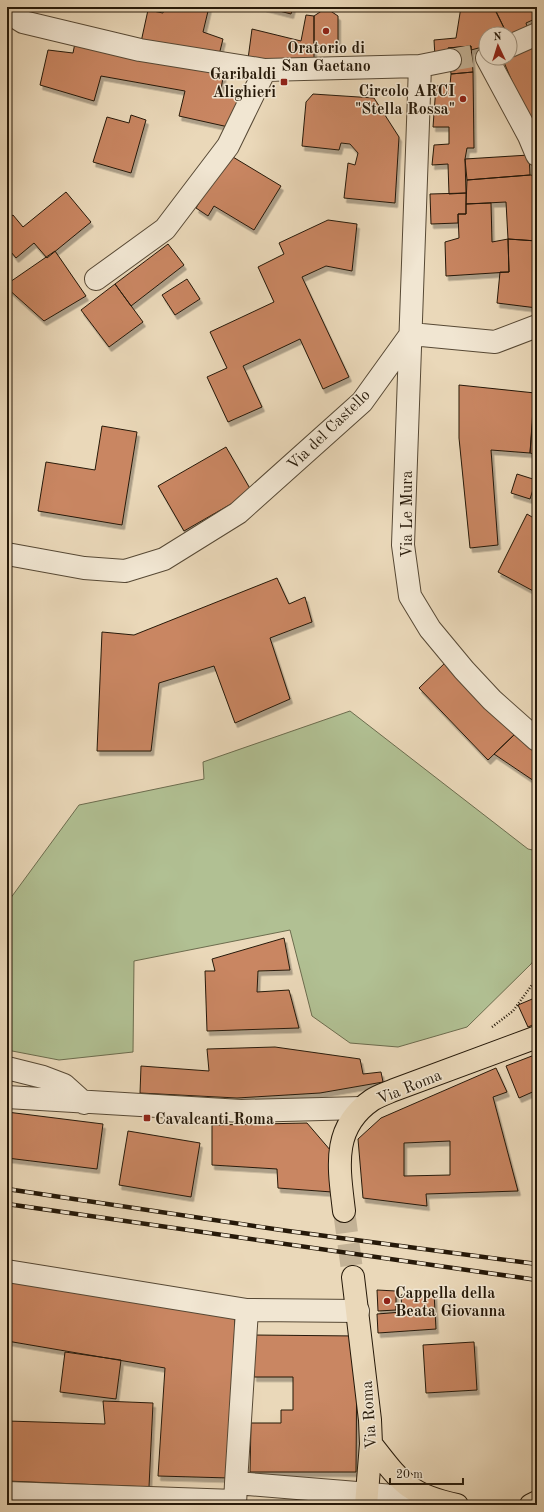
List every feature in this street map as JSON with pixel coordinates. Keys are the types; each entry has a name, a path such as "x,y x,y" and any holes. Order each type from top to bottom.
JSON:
{"main road":[{"name":"Via Roma","path":"344,1211 340,1147 347,1127 361,1108 373,1099 394,1090 537,1037"},
{"name":"Via Roma","path":"354,1277 371,1444 366,1500"},
{"path":"371,1444 409,1488 430,1499 457,1505"},
{"path":"531,1505 537,1502"}],"street":[{"path":"7,12 23,22 140,50 265,70 420,66 450,60"},
{"path":"518,42 537,34"},
{"path":"420,66 411,334 495,342 537,326"},
{"path":"489,66 529,136 537,155"},
{"path":"96,279 165,229 228,146 265,70"},
{"name":"Via del Castello","path":"7,554 84,568 125,571 164,559 238,513 356,408 362,402 411,334"},
{"name":"Via Le Mura","path":"411,334 403,545 410,596 430,629 464,670 492,700 537,740"},
{"path":"7,1068 43,1077 64,1085 84,1103"},
{"path":"7,1097 84,1103 241,1111 361,1108"},
{"path":"7,1271 247,1310 358,1311"},
{"path":"235,1496 247,1310"},
{"path":"7,1493 235,1496 366,1500 430,1499"}],"green space":[{"path":"350,711 528,849 537,851 537,956 531,964 467,1027 398,1047 350,1043 312,1016 290,930 134,961 133,1052 59,1060 7,1050 7,903 79,805 204,779 203,762"}],"building":[{"path":"164,7 209,7 203,32 223,39 219,55 141,42 148,10 163,13"},
{"path":"264,7 293,7 291,14"},
{"path":"461,7 494,7 503,26 478,26 478,48 471,50 471,46 448,48 449,54 435,57 434,40 456,38"},
{"path":"537,7 537,18 526,23 528,30 518,32 518,26 503,26 494,8"},
{"name":"Oratorio di San Gaetano","path":"326,8 338,16 338,47 314,47 314,16"},
{"path":"306,15 314,16 314,64 248,59 252,29 301,41"},
{"path":"537,42 537,140 506,66 518,66 518,52"},
{"path":"75,43 224,72 220,95 244,99 233,128 179,116 185,91 101,76 94,101 40,85 48,50 73,53"},
{"path":"471,46 473,72 451,74 448,48"},
{"path":"473,72 474,148 467,148 465,159 466,193 449,194 448,164 432,165 434,145 449,144 449,127 433,127 436,86 450,85 451,74"},
{"path":"313,94 374,98 399,137 395,203 344,198 348,163 355,165 358,153 350,144 341,143 339,150 302,146 306,102"},
{"path":"131,115 146,120 131,173 93,162 107,117 129,123"},
{"path":"228,154 281,186 254,230 214,206 208,216 196,208"},
{"path":"529,155 530,175 467,180 465,159"},
{"path":"530,175 537,176 537,241 508,239 506,202 466,204 467,180"},
{"path":"66,192 91,222 47,258 34,243 16,258 7,247 7,219 13,215 23,227"},
{"path":"466,193 466,214 458,214 458,223 431,224 430,194"},
{"path":"491,203 492,242 508,239 509,272 446,276 445,242 459,238 458,214 466,214 466,204"},
{"path":"328,220 357,224 352,271 326,266 302,277 349,377 323,389 300,339 243,366 262,407 228,422 207,377 227,368 210,332 274,302 258,267 284,254 279,243"},
{"path":"508,239 537,241 537,308 497,303 500,272 509,272"},
{"path":"168,244 184,265 131,306 115,284"},
{"path":"55,251 86,296 44,321 7,288 7,284"},
{"path":"187,279 200,299 175,315 162,295"},
{"path":"115,284 143,322 109,347 81,310"},
{"path":"535,381 537,381 537,455 530,453"},
{"path":"459,385 535,393 530,453 491,450 498,545 470,548 459,438"},
{"path":"102,426 137,432 122,525 38,511 46,462 95,470"},
{"path":"226,447 252,492 184,531 158,486"},
{"path":"517,474 536,480 530,499 511,493"},
{"path":"527,514 537,520 537,593 498,572"},
{"path":"277,578 289,604 305,597 312,622 270,638 290,699 235,723 214,666 159,683 151,751 97,751 102,632 134,635"},
{"path":"446,662 516,733 488,760 419,688"},
{"path":"516,733 537,751 537,783 494,754"},
{"path":"284,938 290,970 258,971 257,992 289,990 299,1028 207,1031 205,971 215,971 212,959"},
{"path":"537,997 537,1023 528,1027 518,1005"},
{"path":"275,1047 360,1059 363,1074 381,1072 383,1082 320,1093 237,1098 140,1093 141,1066 209,1071 207,1049"},
{"path":"537,1054 537,1090 519,1098 506,1066"},
{"path":"496,1068 507,1092 493,1097 518,1191 426,1194 427,1206 363,1198 358,1139 381,1118","holes":["450,1141 450,1175 404,1176 404,1143"]},
{"path":"7,1112 103,1124 97,1169 7,1158"},
{"path":"307,1123 331,1151 332,1192 278,1188 277,1169 212,1165 212,1125"},
{"path":"128,1131 200,1143 191,1197 119,1185"},
{"path":"7,1277 235,1316 230,1478 158,1476 165,1368 7,1341"},
{"name":"Cappella della Beata Giovanna","path":"377,1290 396,1291 396,1310 378,1311"},
{"path":"434,1293 436,1329 378,1333 377,1314 402,1312 401,1295"},
{"path":"254,1335 357,1336 356,1472 250,1472 251,1423 281,1423 281,1410 293,1410 293,1377 254,1377"},
{"path":"474,1342 477,1390 426,1393 423,1345"},
{"path":"65,1352 121,1360 116,1399 60,1392"},
{"path":"103,1401 153,1403 149,1487 7,1481 7,1421 105,1424"}],"tunnel":[{"path":"450,60 472,56"},
{"path":"344,1211 353,1277"}],"railway":[{"path":"7,1189 288,1231 537,1264"},
{"path":"7,1204 537,1280"}],"place":[{"name":"Oratorio di San Gaetano","path":"326,31"},
{"name":"Garibaldi Alighieri","path":"284,82"},
{"name":"Circolo ARCI \"Stella Rossa\"","path":"463,99"},
{"name":"Cavalcanti Roma","path":"147,1118"},
{"name":"Cappella della Beata Giovanna","path":"387,1301"}]}
